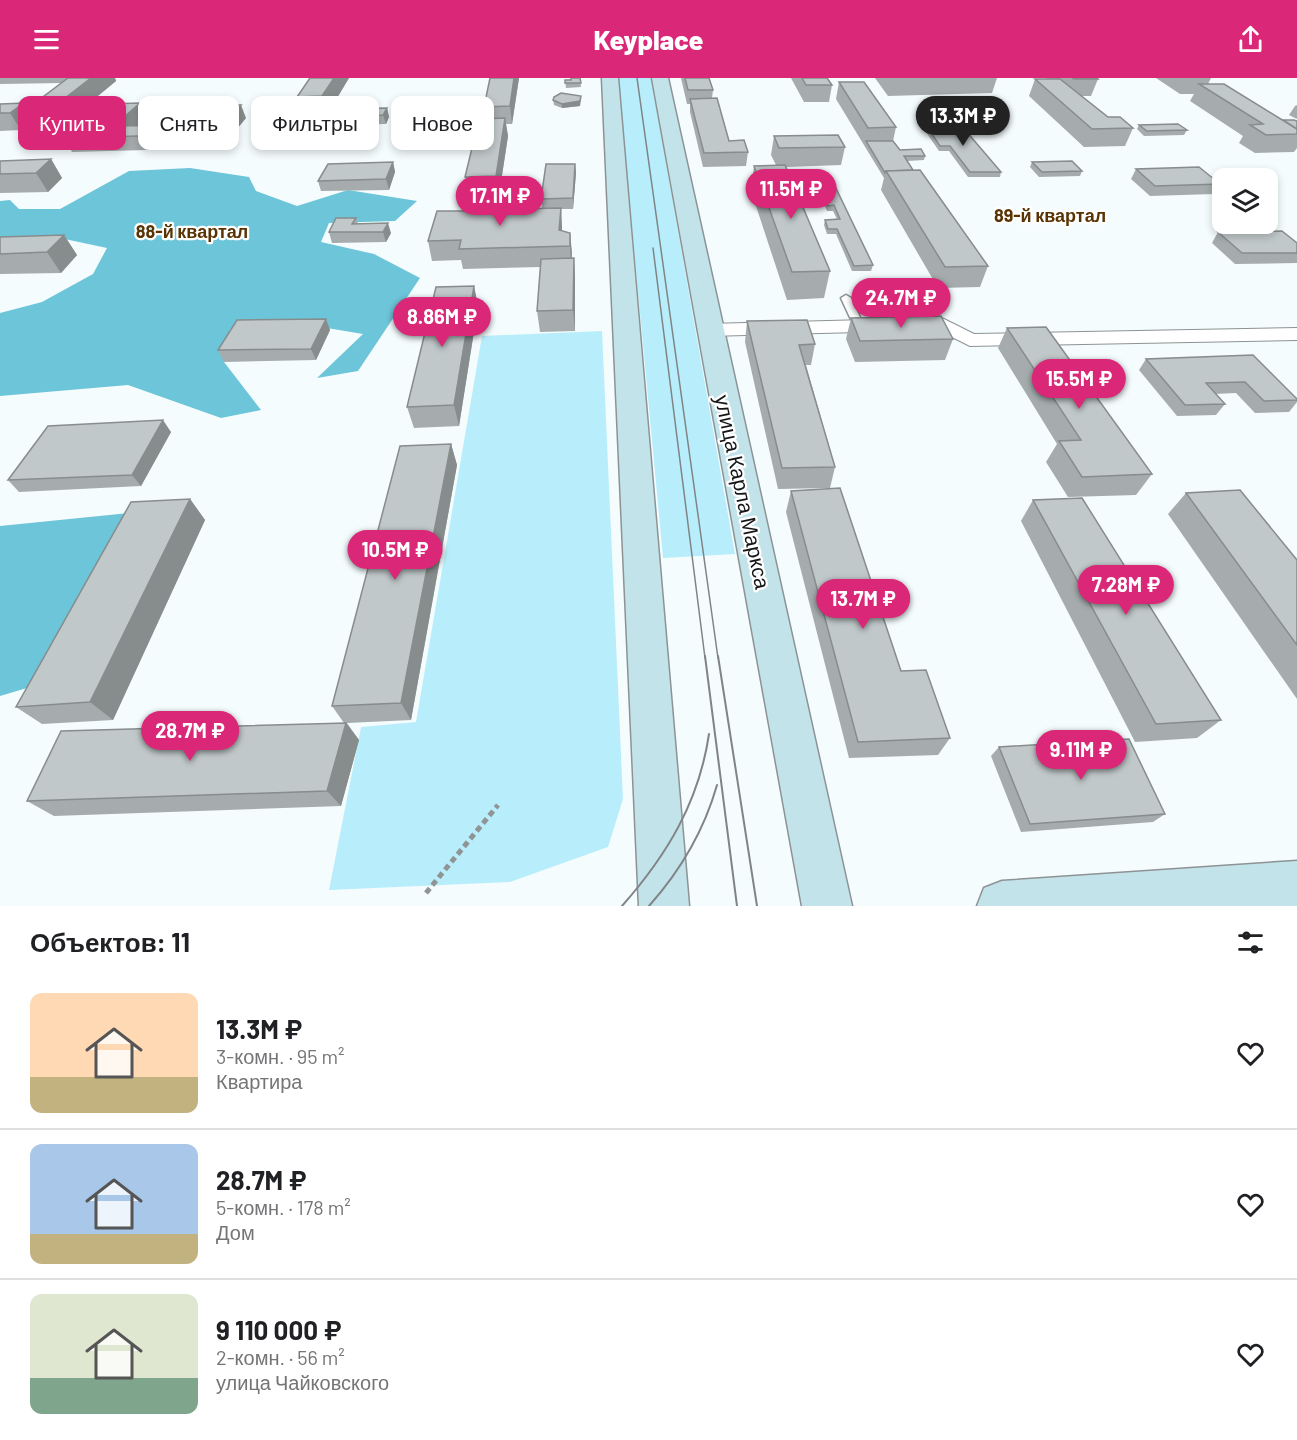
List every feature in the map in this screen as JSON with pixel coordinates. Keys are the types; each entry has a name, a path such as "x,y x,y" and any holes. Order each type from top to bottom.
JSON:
{"main road":[{"path":"610,78 664,906"},
{"name":"улица Карла Маркса","path":"660,78 827,906"},
{"path":"1002,906 1297,886"}],"street":[{"path":"709,330 942,324 970,340 1297,334"}],"lane":[{"path":"846,298 859,326"}],"path":[{"path":"426,893 498,805"}],"shaded area":[{"path":"618,78 651,78 735,554 663,558"},
{"path":"190,168 249,177 256,191 297,206 348,190 417,201 395,221 329,223 321,242 374,254 420,278 358,371 317,378 363,334 291,322 230,329 224,362 261,410 221,418 128,385 0,396 0,313 42,302 93,274 107,248 60,238 0,241 0,201 10,200 19,209 60,209 129,171"},
{"path":"602,331 623,799 608,847 510,882 329,890 361,727 416,722 482,336"},
{"path":"129,513 37,685 0,696 0,526"}],"building":[{"path":"68,78 91,78 68,96 44,96"},
{"path":"310,78 334,78 322,96 298,96"},
{"path":"490,78 514,78 510,106 494,107 494,96 486,96"},
{"path":"571,78 580,78 581,83 565,83 565,80 571,80"},
{"path":"685,78 709,78 713,90 688,90"},
{"path":"802,78 827,78 832,85 806,85"},
{"path":"1072,78 1097,78 1098,79 1074,79"},
{"path":"1035,79 1060,79 1108,117 1120,117 1133,128 1092,129"},
{"path":"839,82 864,82 896,127 868,128"},
{"path":"1199,84 1224,84 1297,129 1297,134 1266,135 1250,125 1263,124"},
{"path":"561,93 581,96 580,101 562,104 553,100"},
{"path":"717,98 729,141 744,140 748,152 704,153 690,99"},
{"path":"18,103 18,107 10,113 0,113 0,104"},
{"path":"126,103 138,103 138,105 126,115"},
{"path":"379,108 387,108 383,115 379,115"},
{"path":"494,118 505,118 496,176 465,177 472,150 494,150"},
{"path":"1283,120 1297,121 1297,129"},
{"path":"960,124 1001,172 970,172 950,146 940,146 926,125"},
{"path":"1178,124 1187,130 1147,131 1139,125"},
{"path":"126,126 138,126 138,136 126,136"},
{"path":"838,135 845,147 779,148 774,136"},
{"path":"866,141 893,141 900,150 921,149 925,156 904,156 913,170 886,171 885,173"},
{"path":"51,159 36,173 0,174 0,161"},
{"path":"1072,161 1082,171 1042,172 1032,162"},
{"path":"393,162 386,179 318,181 328,164"},
{"path":"546,164 575,164 573,198 541,199"},
{"path":"785,165 830,271 792,272 754,166"},
{"path":"1199,167 1212,178 1212,184 1155,186 1136,169"},
{"path":"920,170 988,266 945,267 886,171"},
{"path":"816,178 831,178 873,265 854,266 837,229 828,229 825,220 840,219 834,205 828,206"},
{"path":"510,202 509,209 561,208 559,230 570,233 570,246 459,249 461,240 428,241 437,211 465,211 467,203"},
{"path":"336,218 356,218 352,224 388,223 383,232 329,232"},
{"path":"1278,231 1282,231 1297,243 1297,253 1242,253 1220,234 1278,234"},
{"path":"64,235 47,252 0,254 0,237"},
{"path":"574,258 573,310 537,311 541,259"},
{"path":"474,286 454,405 407,407 436,287"},
{"path":"941,316 953,339 860,341 851,318"},
{"path":"326,319 311,349 218,350 237,320"},
{"path":"807,320 815,344 799,345 835,467 782,468 747,321"},
{"path":"1046,327 1152,474 1082,477 1059,441 1081,440 1007,328"},
{"path":"1253,355 1297,400 1264,401 1245,382 1206,383 1225,404 1185,405 1146,359"},
{"path":"163,420 132,475 8,480 48,426"},
{"path":"451,444 401,703 332,706 400,446"},
{"path":"840,488 901,671 926,670 950,738 858,742 791,491"},
{"path":"1240,490 1297,560 1297,645 1186,493"},
{"path":"1082,498 1221,720 1156,724 1033,500"},
{"path":"190,499 90,702 16,707 131,502"},
{"path":"346,723 327,791 27,801 61,731"},
{"path":"1129,739 1165,814 1030,824 999,747"}],"tram line":[{"path":"637,78 718,658"},
{"path":"653,248 705,658"},
{"path":"705,656 737,906"},
{"path":"718,656 757,906"},
{"path":"622,906 653,867 679,826 698,782 709,734"},
{"path":"649,906 690,849 712,802 717,785"}],"district":[{"name":"89-й квартал","path":"1050,216"},
{"name":"88-й квартал","path":"192,232"}]}
